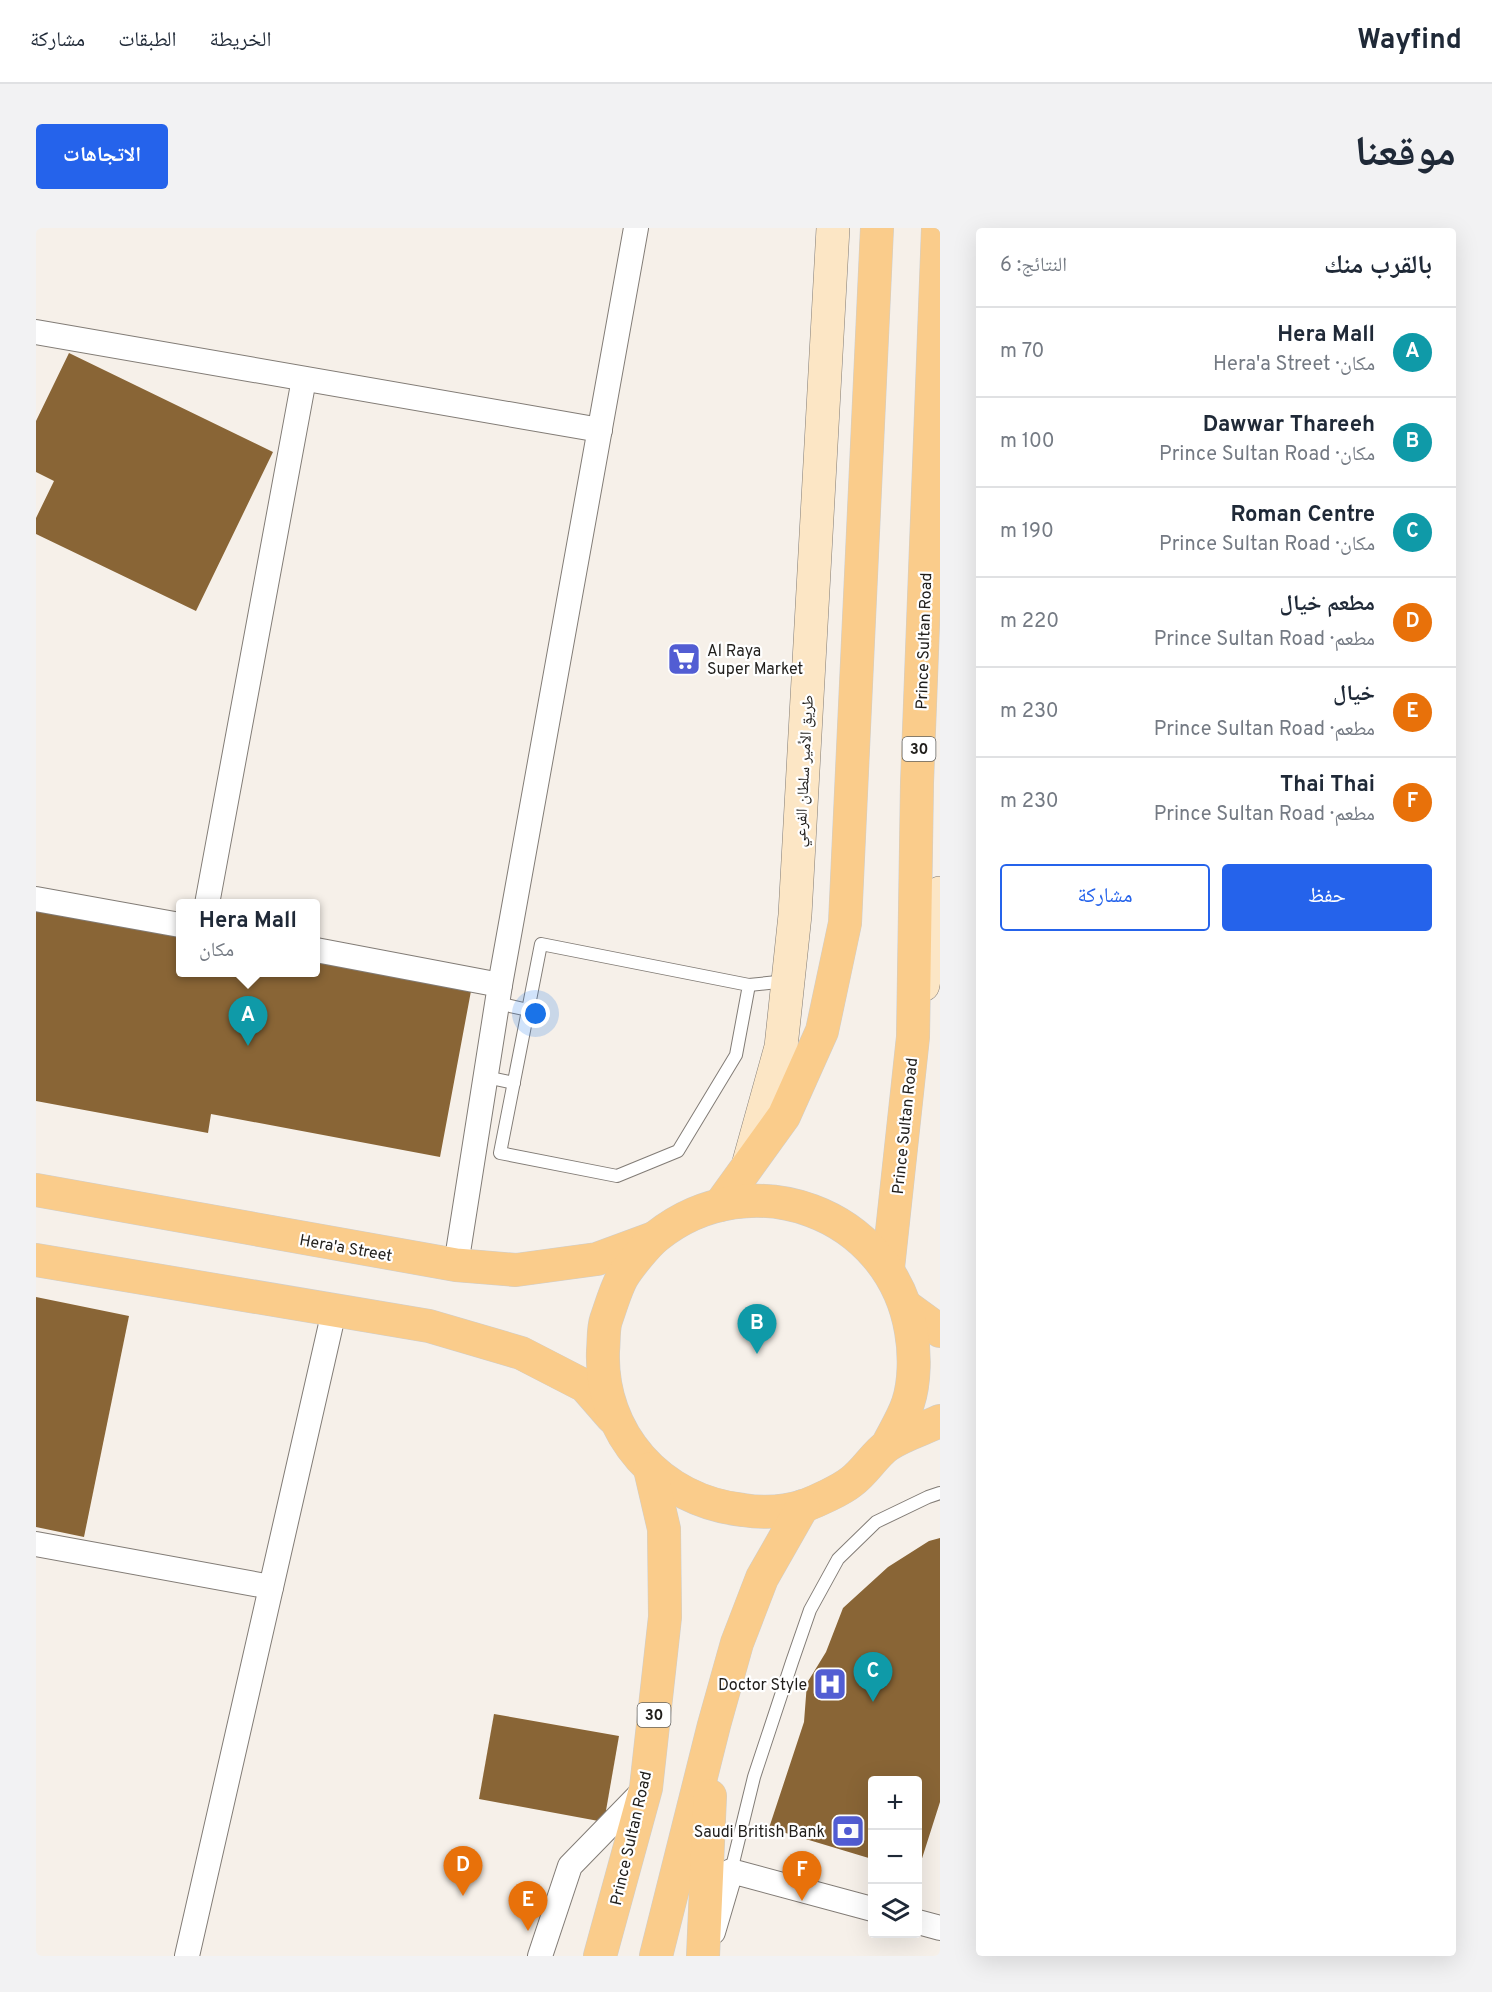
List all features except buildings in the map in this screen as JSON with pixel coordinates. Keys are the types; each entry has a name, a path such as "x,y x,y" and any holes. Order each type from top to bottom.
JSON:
{"main road":[{"name":"طريق الأمير سلطان الفرعي","path":"748,1166 781,1047 795,915 833,228"},
{"path":"720,1205 784,1116 822,1031 845,923 877,228"},
{"name":"Prince Sultan Road","path":"888,1268 913,1037 917,783 938,228"},
{"path":"913,1037 940,892"},
{"name":"Hera'a Street","path":"36,1190 456,1265 516,1270 597,1259 655,1238"},
{"path":"36,1260 429,1326 521,1353 585,1386 616,1422 631,1447 650,1469 683,1493 722,1508 763,1513 803,1506 850,1483 887,1446 908,1402 915,1355 907,1307 888,1268 855,1233 813,1210 767,1200 720,1205 685,1218 655,1238 623,1276 605,1323 602,1374 616,1422"},
{"path":"907,1307 940,1331"},
{"path":"887,1446 940,1421"},
{"name":"Prince Sultan Road","path":"600,1956 646,1788 664,1617 664,1529 650,1469"},
{"path":"656,1956 737,1643 762,1578 803,1506"},
{"path":"705,1956 714,1725"}],"street":[{"path":"456,1265 499,994 636,228"},
{"path":"36,332 600,430"},
{"path":"208,899 304,379"},
{"path":"36,899 176,925"},
{"path":"320,951 499,994"},
{"path":"187,1956 334,1311"},
{"path":"36,1544 271,1587"},
{"path":"540,1956 570,1866 646,1788"},
{"path":"705,1956 730,1871 868,1909"}],"lane":[{"path":"749,985 736,1055 678,1151 617,1176 500,1153 541,944 749,985 788,981"},
{"path":"499,994 528,1010"},
{"path":"486,1077 514,1083"},
{"path":"730,1871 754,1777 792,1662 810,1611 838,1559 876,1522 940,1493"}],"place":[{"name":"Al Raya Super Market","path":"684,659"},
{"name":"Hera Mall","path":"248,1046"},
{"name":"Dawwar Thareeh","path":"757,1354"},
{"name":"Doctor Style","path":"830,1684"},
{"name":"Roman Centre","path":"873,1702"},
{"name":"Saudi British Bank","path":"848,1831"},
{"name":"مطعم خيال","path":"463,1896"},
{"name":"Thai Thai","path":"802,1901"},
{"name":"خيال","path":"528,1931"}]}
